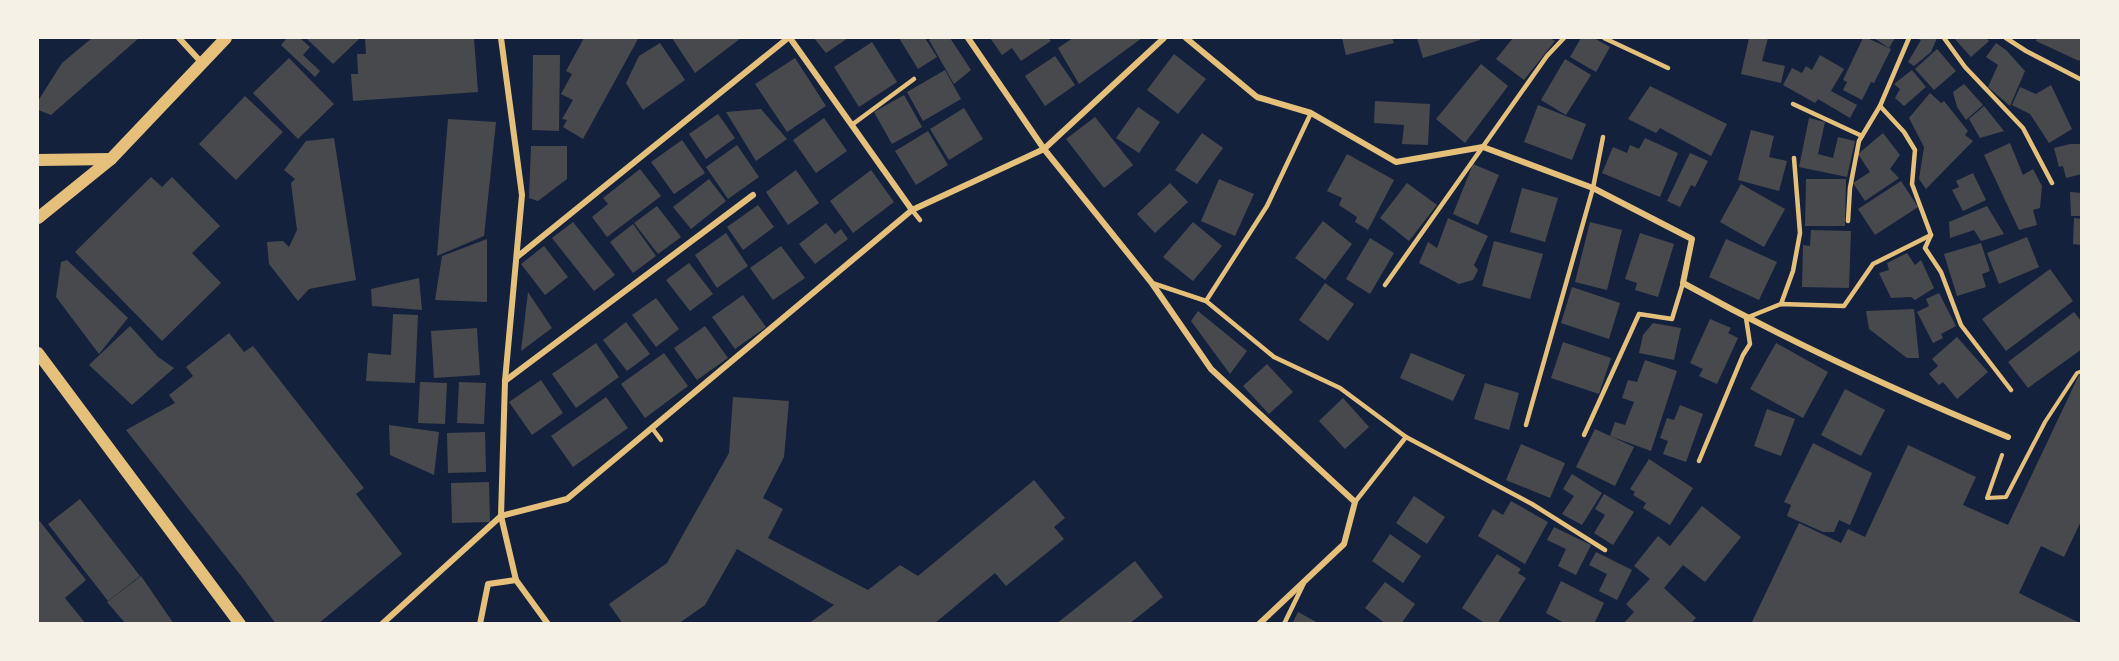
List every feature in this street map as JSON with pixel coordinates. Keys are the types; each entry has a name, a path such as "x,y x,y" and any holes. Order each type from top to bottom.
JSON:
{"main road":[{"path":"38,218 111,159 226,38"},
{"path":"38,160 111,159"},
{"path":"38,353 240,624"}],"street":[{"path":"179,38 202,63"},
{"path":"501,38 522,195 505,381 501,516 516,580 548,624"},
{"path":"517,258 789,38 853,124 912,210"},
{"path":"968,38 1044,149 1151,282 1211,369 1355,502 1344,544 1259,624"},
{"path":"382,624 501,516 567,499 912,210 1044,149 1164,38"},
{"path":"1186,38 1257,97 1311,113 1396,162 1483,147 1593,188 1692,238 1683,283 1746,318 1950,413 2008,437"},
{"path":"505,381 753,195"},
{"path":"480,624 488,584 516,580"}],"lane":[{"path":"1385,285 1547,56 1564,38"},
{"path":"1604,38 1668,68"},
{"path":"1848,221 1850,188 1859,141 1880,106 1908,38"},
{"path":"1944,38 1965,68 2023,128 2052,183"},
{"path":"2006,38 2082,80"},
{"path":"853,124 914,79"},
{"path":"1793,104 1862,136"},
{"path":"1880,106 1904,132 1915,150 1912,184 1931,235 1925,248 1941,272 1962,325 2011,390"},
{"path":"1206,301 1268,206 1311,113"},
{"path":"1526,425 1593,188 1603,137"},
{"path":"1781,304 1793,271 1800,233 1794,158"},
{"path":"912,210 920,220"},
{"path":"1699,461 1743,355 1750,344 1746,318 1781,304 1844,306 1873,264 1931,235"},
{"path":"1151,282 1206,301 1274,357 1340,388 1406,437 1532,504 1605,550"},
{"path":"1584,435 1639,314 1672,319 1683,283"},
{"path":"652,428 661,441"},
{"path":"1355,502 1406,437"},
{"path":"1284,624 1306,579"}],"path":[{"path":"2008,437 1987,498 2006,497 2045,422 2077,374 2082,371"}],"building":[{"path":"92,38 139,38 51,115 38,110 38,101 62,63"},
{"path":"287,38 300,38 310,47 303,55 320,71 315,77 281,45"},
{"path":"306,38 360,38 333,64"},
{"path":"474,38 478,92 353,101 351,74 358,74 357,54 366,54 365,39"},
{"path":"584,38 638,39 583,139 563,127 567,120 562,119 573,100 561,94 572,74 566,71"},
{"path":"672,38 741,38 695,73"},
{"path":"814,38 848,38 826,53"},
{"path":"899,38 925,38 937,57 918,69"},
{"path":"950,38 971,70 954,84 929,40"},
{"path":"990,38 1048,38 1051,41 1021,61 1012,48 1002,55"},
{"path":"1073,38 1142,38 1079,84 1058,48"},
{"path":"1342,38 1392,38 1394,43 1346,55"},
{"path":"1417,38 1479,38 1480,40 1423,58"},
{"path":"1513,38 1550,38 1555,41 1524,80 1496,59"},
{"path":"1581,38 1594,38 1610,47 1596,72 1570,57"},
{"path":"1749,38 1768,38 1762,61 1785,66 1781,83 1741,74"},
{"path":"1863,38 1891,49 1874,83 1871,82 1862,100 1843,90 1847,82 1843,80"},
{"path":"1874,38 1895,38 1889,48"},
{"path":"1915,38 1937,38 1931,52 1914,66 1908,62 1921,40"},
{"path":"1954,38 1986,38 1989,41 1971,57"},
{"path":"2037,38 2082,38 2082,56 2079,61 2036,41"},
{"path":"872,42 897,82 859,107 834,67"},
{"path":"660,43 685,80 643,110 626,83 639,56"},
{"path":"1996,43 2006,50 2025,71 2010,106 1988,87 1998,65 1986,57"},
{"path":"1937,49 1956,71 1934,90 1915,69"},
{"path":"1174,54 1206,79 1178,114 1147,90"},
{"path":"533,55 560,55 559,131 532,130"},
{"path":"1820,55 1844,69 1831,91 1857,105 1850,118 1818,99 1815,103 1783,85 1792,68 1802,73 1806,66 1812,70"},
{"path":"1055,56 1075,85 1045,106 1025,76"},
{"path":"289,58 334,104 298,139 253,93"},
{"path":"795,58 826,106 787,132 755,84"},
{"path":"1565,59 1591,75 1566,115 1541,100"},
{"path":"1481,64 1508,86 1465,143 1436,119"},
{"path":"945,70 961,99 923,121 907,92"},
{"path":"1912,70 1926,87 1904,106 1895,98 1900,89 1894,84"},
{"path":"1964,84 1983,105 1966,120 1957,107 1953,92"},
{"path":"2051,85 2072,129 2049,143 2030,114 2012,105 2020,87 2036,94"},
{"path":"1650,86 1727,124 1711,156 1660,128 1656,133 1628,119"},
{"path":"1930,93 1941,103 1944,101 1968,131 1965,135 1973,141 1926,189 1919,179 1924,147 1909,118"},
{"path":"904,95 922,127 892,144 874,112"},
{"path":"245,96 283,132 236,180 199,144"},
{"path":"1375,101 1430,104 1428,145 1402,144 1404,125 1374,123"},
{"path":"1538,105 1586,124 1572,160 1524,142"},
{"path":"1984,106 2004,131 1980,138 1969,119"},
{"path":"1138,107 1160,122 1139,153 1116,138"},
{"path":"964,108 983,139 949,160 930,129"},
{"path":"761,109 787,139 756,161 726,112"},
{"path":"718,114 735,138 706,159 689,134"},
{"path":"1095,117 1133,165 1104,188 1066,139"},
{"path":"824,118 847,151 816,173 793,140"},
{"path":"1809,118 1825,122 1818,154 1833,158 1838,137 1855,141 1847,177 1799,167"},
{"path":"448,119 496,122 484,236 437,256"},
{"path":"1751,130 1774,136 1769,157 1787,161 1779,191 1738,180"},
{"path":"928,131 948,165 916,185 895,151"},
{"path":"1202,133 1223,148 1197,184 1175,170"},
{"path":"1883,133 1900,155 1890,169 1899,178 1865,201 1853,183 1870,172 1858,154"},
{"path":"334,138 356,280 309,289 298,301 269,264 267,242 283,241 289,247 297,230 291,183 295,179 284,170 306,141"},
{"path":"1645,138 1678,153 1660,197 1602,173 1613,147 1627,153 1630,145 1639,149"},
{"path":"682,140 705,173 674,194 651,162"},
{"path":"2010,143 2023,175 2033,169 2042,186 2040,208 2033,210 2037,225 2019,230 1984,155"},
{"path":"2082,144 2082,174 2066,178 2063,166 2059,167 2054,148"},
{"path":"737,145 759,177 728,199 706,167"},
{"path":"531,146 567,146 567,179 538,201 529,198"},
{"path":"1690,153 1708,161 1695,187 1691,185 1680,207 1667,201"},
{"path":"1347,154 1394,180 1368,230 1355,222 1357,217 1339,205 1342,198 1327,191"},
{"path":"1473,164 1499,175 1478,225 1453,214"},
{"path":"640,169 661,196 607,237 592,217 608,204 603,198"},
{"path":"796,170 819,203 788,225 766,192"},
{"path":"871,170 894,202 853,233 830,201"},
{"path":"1973,173 1986,200 1963,211 1952,190 1959,187 1956,181"},
{"path":"151,177 162,187 172,177 220,226 192,253 221,283 162,341 75,252"},
{"path":"709,179 726,201 691,229 673,207"},
{"path":"1219,179 1254,194 1235,236 1201,221"},
{"path":"1806,179 1846,179 1845,226 1805,226"},
{"path":"1901,181 1918,207 1875,235 1858,209"},
{"path":"1170,183 1188,202 1155,233 1137,214"},
{"path":"1407,183 1437,205 1409,241 1380,218"},
{"path":"1741,184 1785,209 1764,247 1720,222"},
{"path":"1522,188 1558,198 1545,242 1510,232"},
{"path":"2070,192 2082,193 2082,216 2071,216"},
{"path":"758,205 774,227 743,250 727,227"},
{"path":"657,206 681,237 658,254 634,223"},
{"path":"1987,206 2004,234 1981,241 1974,230 1950,238 1949,222"},
{"path":"1448,218 1488,236 1474,265 1478,270 1473,280 1459,284 1419,263 1428,242 1437,248"},
{"path":"2074,218 2082,219 2082,245 2073,244"},
{"path":"1323,221 1352,244 1325,280 1295,258"},
{"path":"573,222 615,275 594,291 552,238"},
{"path":"1193,222 1222,246 1193,281 1163,257"},
{"path":"1590,222 1622,230 1607,290 1575,282"},
{"path":"826,223 835,234 841,229 848,239 815,264 799,244"},
{"path":"633,224 656,256 633,273 610,242"},
{"path":"1811,230 1851,231 1849,288 1802,287 1803,245 1810,246"},
{"path":"726,233 748,266 717,288 695,255"},
{"path":"1640,233 1674,244 1658,297 1635,290 1637,283 1625,279"},
{"path":"2027,237 2039,267 1999,284 1987,253"},
{"path":"1370,238 1394,253 1370,294 1346,279"},
{"path":"487,239 487,302 435,300 442,256"},
{"path":"1726,239 1777,262 1759,300 1709,277"},
{"path":"1494,241 1543,254 1530,299 1482,286"},
{"path":"1981,243 1990,271 1982,274 1986,287 1957,296 1944,254"},
{"path":"544,246 568,277 545,295 521,264"},
{"path":"781,246 805,278 773,300 750,268"},
{"path":"1907,253 1915,265 1921,260 1934,288 1915,300 1911,297 1891,298 1879,273 1889,270 1887,263"},
{"path":"67,260 128,318 99,354 56,297 61,262"},
{"path":"689,263 713,294 690,311 666,280"},
{"path":"2050,269 2073,301 2006,351 1982,319"},
{"path":"419,278 422,310 372,306 371,289"},
{"path":"1325,283 1354,304 1328,341 1299,320"},
{"path":"1572,287 1620,303 1609,339 1561,323"},
{"path":"528,292 552,328 521,351"},
{"path":"1939,293 1956,326 1941,334 1943,338 1933,343 1917,312 1929,306 1926,299"},
{"path":"743,295 766,327 735,349 712,317"},
{"path":"656,298 679,329 656,347 632,315"},
{"path":"1914,309 1919,358 1907,358 1869,329 1866,311"},
{"path":"1198,311 1247,351 1230,374 1191,321"},
{"path":"2074,312 2082,322 2082,349 2028,388 2008,362"},
{"path":"393,314 418,315 415,383 366,381 368,353 391,355"},
{"path":"1710,319 1731,328 1728,333 1738,338 1717,384 1699,376 1703,369 1690,363"},
{"path":"626,322 650,354 627,371 603,340"},
{"path":"1653,323 1681,328 1674,360 1639,353 1643,335"},
{"path":"130,326 158,357 174,368 132,405 89,365"},
{"path":"705,326 728,358 697,380 674,348"},
{"path":"477,328 480,375 434,378 431,331"},
{"path":"229,333 244,352 253,346 364,488 356,494 402,554 318,624 276,624 242,577 126,430 175,403 169,395 193,376 186,367"},
{"path":"1957,337 1988,372 1957,399 1943,382 1939,385 1929,374 1938,366 1932,359"},
{"path":"1563,342 1611,358 1599,394 1551,378"},
{"path":"596,343 619,377 576,408 552,374"},
{"path":"1776,343 1828,372 1803,418 1750,389"},
{"path":"664,353 688,386 645,418 621,384"},
{"path":"1411,353 1465,375 1453,401 1400,378"},
{"path":"1645,360 1677,371 1651,451 1610,436 1615,422 1625,425 1634,402 1622,398 1628,380 1637,382"},
{"path":"1267,364 1293,392 1269,414 1243,386"},
{"path":"2079,375 2082,376 2082,519 2064,557 2041,546 2019,593 2082,624 1751,624 1799,523 1841,543 1848,529 1865,537 1908,445 1976,477 1963,505 2008,525"},
{"path":"541,380 563,413 532,435 509,402"},
{"path":"420,382 447,383 445,424 418,423"},
{"path":"459,382 486,383 484,424 457,423"},
{"path":"1485,383 1519,393 1509,430 1474,419"},
{"path":"1845,389 1885,410 1861,456 1821,435"},
{"path":"606,397 628,428 573,467 551,436"},
{"path":"733,397 789,401 784,457 763,498 783,509 768,538 868,590 900,565 918,576 1034,480 1065,518 1054,527 1064,539 1006,586 995,573 934,624 808,624 834,605 737,549 705,605 678,624 623,624 609,604 667,563 729,453"},
{"path":"1343,398 1369,427 1345,449 1319,421"},
{"path":"1680,405 1703,414 1686,462 1663,454 1668,441 1660,438 1667,418 1674,420"},
{"path":"1767,409 1795,419 1781,456 1754,446"},
{"path":"389,425 439,432 434,475 390,455"},
{"path":"1595,429 1634,447 1615,486 1576,467"},
{"path":"485,432 486,472 448,473 447,433"},
{"path":"1813,443 1872,473 1850,525 1839,520 1834,532 1823,532 1787,516 1791,505 1784,502"},
{"path":"1521,444 1565,463 1550,498 1506,480"},
{"path":"1649,459 1693,488 1670,525 1643,508 1646,503 1633,495 1635,492 1630,489"},
{"path":"1572,474 1602,493 1582,525 1562,514 1574,496 1563,489"},
{"path":"489,482 490,522 452,523 451,483"},
{"path":"1604,494 1634,512 1613,545 1594,533 1605,515 1595,509"},
{"path":"1414,496 1445,517 1427,544 1396,523"},
{"path":"80,499 140,576 108,601 48,524"},
{"path":"1511,501 1548,522 1525,564 1478,536 1493,509 1503,515"},
{"path":"1702,506 1741,537 1705,582 1683,565 1664,588 1696,618 1690,624 1623,624 1634,612 1626,604 1650,579 1634,566 1658,536 1670,546"},
{"path":"38,519 86,580 65,598 86,624 38,624"},
{"path":"1554,527 1591,545 1576,575 1558,566 1566,549 1547,540"},
{"path":"1390,534 1421,556 1403,583 1372,561"},
{"path":"1596,552 1632,570 1617,600 1599,591 1607,574 1589,565"},
{"path":"1497,554 1521,569 1518,573 1526,578 1497,624 1486,624 1462,608"},
{"path":"1135,561 1163,597 1129,624 1056,624"},
{"path":"141,576 174,624 126,624 107,602"},
{"path":"1561,581 1604,603 1594,624 1566,624 1546,613"},
{"path":"1385,582 1415,604 1401,624 1386,624 1365,608"},
{"path":"1298,612 1320,624 1292,624"}]}
